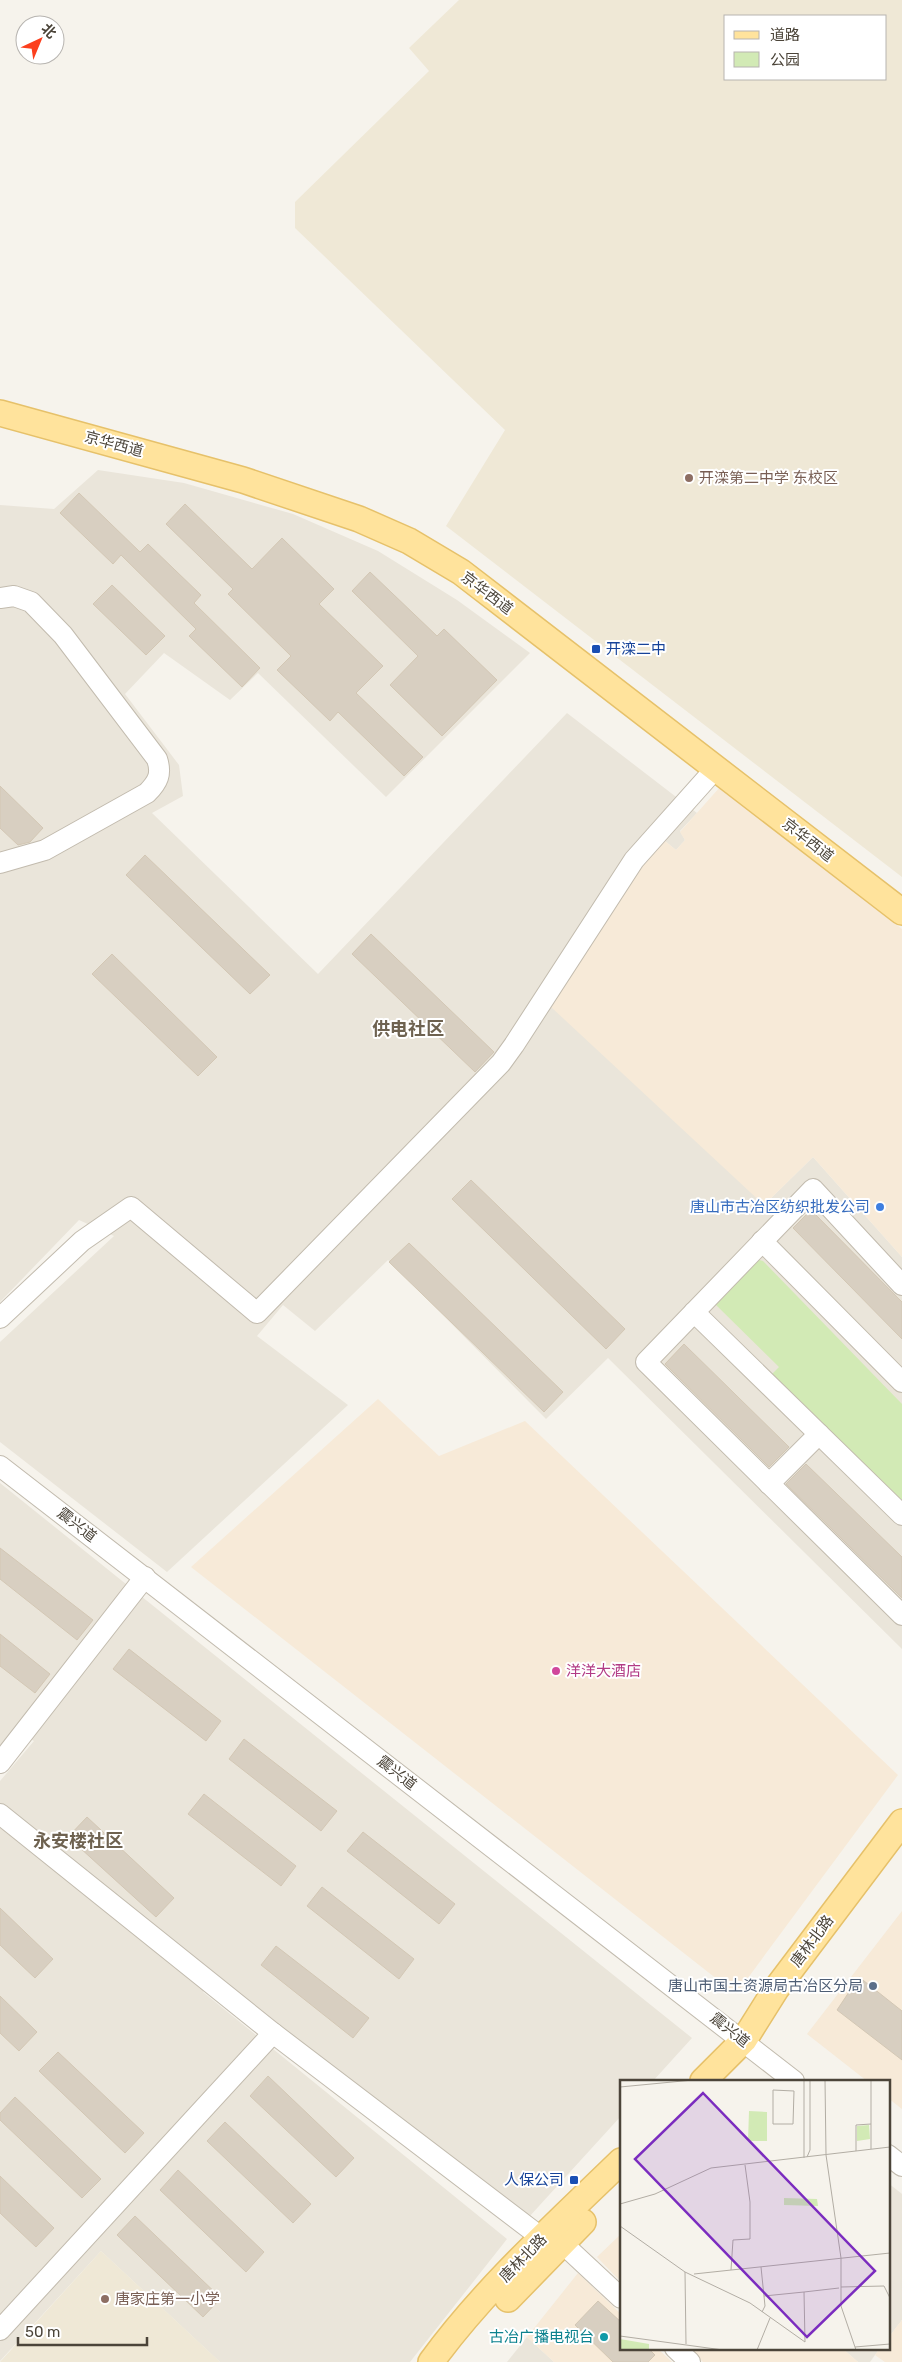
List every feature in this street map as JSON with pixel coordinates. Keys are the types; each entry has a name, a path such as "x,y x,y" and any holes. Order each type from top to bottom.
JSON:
{"main road":[{"name":"京华西道","path":"0,413 243,480 359,519 409,541 461,572 902,912"},
{"name":"唐林北路","path":"704,2080 750,2046 776,1989 902,1822"},
{"name":"唐林北路","path":"727,2080 750,2046 785,2005 902,1849"},
{"name":"唐林北路","path":"452,2362 552,2240 620,2162"},
{"name":"唐林北路","path":"431,2362 456,2328 552,2240 620,2186"}],"street":[{"path":"0,598 14,596 31,602 63,635 157,759 160,770 157,783 147,794 45,850 0,863"},
{"path":"0,1318 82,1241 131,1207 257,1313 500,1063 514,1045 634,860 716,768"},
{"path":"902,1285 813,1189 646,1362 902,1615"},
{"path":"762,1241 902,1382"},
{"path":"694,1312 902,1515"},
{"path":"769,1484 819,1434"},
{"name":"震兴道","path":"0,1466 793,2080"},
{"path":"0,1763 145,1577"},
{"path":"0,1814 273,2033 552,2240 620,2297"},
{"path":"0,2330 273,2033"},
{"path":"890,2157 902,2166"},
{"path":"677,2350 690,2362"}],"shaded area":[{"name":"开滦第二中学 东校区","path":"459,0 902,0 902,877 446,526 505,430 295,228 295,202 429,71 409,48"},
{"path":"98,470 184,483 293,514 378,551 457,600 530,653 386,797 258,673 230,700 164,653 125,694 179,765 183,796 152,813 318,974 567,713 697,813 680,831 685,840 676,850 660,837 764,1205 813,1157 902,1257 902,1649 608,1358 546,1419 388,1260 315,1331 283,1305 257,1336 348,1405 167,1572 0,1442 0,1342 114,1236 79,1220 0,1302 0,505 54,509"},
{"path":"720,787 902,929 902,1257 813,1157 764,1205 551,1007 660,837 676,850 685,840 680,832"},
{"name":"洋洋大酒店","path":"378,1399 439,1456 525,1421 898,1775 736,1994 191,1567"},
{"path":"0,1483 692,2038 654,2080 620,2080 620,2117 529,2217 216,1976 203,1992 507,2239 410,2362 220,2362 101,2251 0,2361 0,1781 34,1741 17,1731 0,1750"},
{"name":"唐山市国土资源局古冶区分局","path":"902,1911 902,2109 890,2100 890,2080 866,2080 807,2034"},
{"path":"890,2185 902,2194 902,2320 890,2335"},
{"path":"620,2235 620,2281 597,2257"},
{"name":"唐家庄第一小学","path":"101,2251 204,2347 220,2362 0,2362"},
{"name":"古冶广播电视台","path":"578,2273 620,2313 620,2350 659,2350 672,2362 554,2362 527,2337"},
{"path":"902,2320 902,2362 885,2362 875,2355 879,2350 890,2350 890,2335"},
{"path":"527,2337 554,2362 507,2362"},
{"path":"690,2350 844,2350 858,2362 703,2362"},
{"path":"844,2350 879,2350 870,2362 858,2362"}],"green space":[{"path":"756,1259 763,1261 902,1404 902,1507 769,1377 779,1367 716,1305 717,1299"}],"building":[{"path":"79,493 140,552 148,544 201,595 194,603 260,668 242,687 189,636 196,629 121,555 113,564 60,513"},
{"path":"185,504 252,569 282,538 334,589 319,604 383,666 356,693 423,757 404,776 338,712 330,721 277,670 291,656 228,594 233,589 166,524"},
{"path":"370,572 437,636 444,629 497,680 442,736 390,685 418,656 352,591"},
{"path":"112,585 165,636 146,655 93,604"},
{"path":"0,786 43,828 30,842 18,845 0,828"},
{"path":"145,855 270,975 250,994 126,875"},
{"path":"371,934 494,1052 475,1072 352,954"},
{"path":"112,954 217,1057 198,1076 92,974"},
{"path":"471,1180 625,1329 606,1349 452,1199"},
{"path":"811,1210 902,1302 902,1339 793,1228"},
{"path":"409,1243 563,1392 544,1412 389,1262"},
{"path":"684,1344 789,1447 769,1467 665,1364"},
{"path":"806,1464 902,1557 902,1598 786,1484"},
{"path":"0,1548 93,1620 77,1640 0,1579"},
{"path":"0,1634 50,1674 35,1693 0,1666"},
{"path":"129,1649 221,1721 206,1741 113,1669"},
{"path":"244,1739 337,1811 321,1831 229,1759"},
{"path":"204,1794 296,1866 281,1886 188,1814"},
{"path":"87,1817 174,1898 156,1917 68,1837"},
{"path":"363,1832 455,1904 439,1924 347,1851"},
{"path":"322,1887 414,1959 399,1979 307,1906"},
{"path":"0,1908 53,1959 35,1978 0,1945"},
{"path":"276,1946 369,2018 353,2038 261,1965"},
{"name":"唐山市国土资源局古冶区分局","path":"859,1977 902,2011 902,2060 837,2010"},
{"path":"0,1996 37,2032 19,2051 0,2033"},
{"path":"58,2052 144,2133 125,2153 39,2071"},
{"path":"268,2076 354,2158 336,2177 250,2096"},
{"path":"15,2097 101,2179 82,2198 0,2120 0,2113"},
{"path":"225,2122 311,2204 293,2223 207,2141"},
{"path":"178,2170 264,2252 246,2272 160,2190"},
{"path":"0,2176 54,2228 36,2247 0,2213"},
{"path":"135,2216 221,2298 203,2317 117,2235"},
{"name":"古冶广播电视台","path":"598,2301 620,2321 620,2350 650,2350 655,2355 648,2362 613,2362 575,2325"}],"place":[{"name":"开滦第二中学 东校区","path":"689,478"},
{"name":"开滦二中","path":"596,649"},
{"name":"唐山市古冶区纺织批发公司","path":"880,1207"},
{"name":"洋洋大酒店","path":"556,1671"},
{"name":"唐山市国土资源局古冶区分局","path":"873,1986"},
{"name":"人保公司","path":"574,2180"},
{"name":"唐家庄第一小学","path":"105,2299"},
{"name":"古冶广播电视台","path":"604,2337"}],"district":[{"name":"供电社区","path":"408,1029"},
{"name":"永安楼社区","path":"78,1841"}]}
